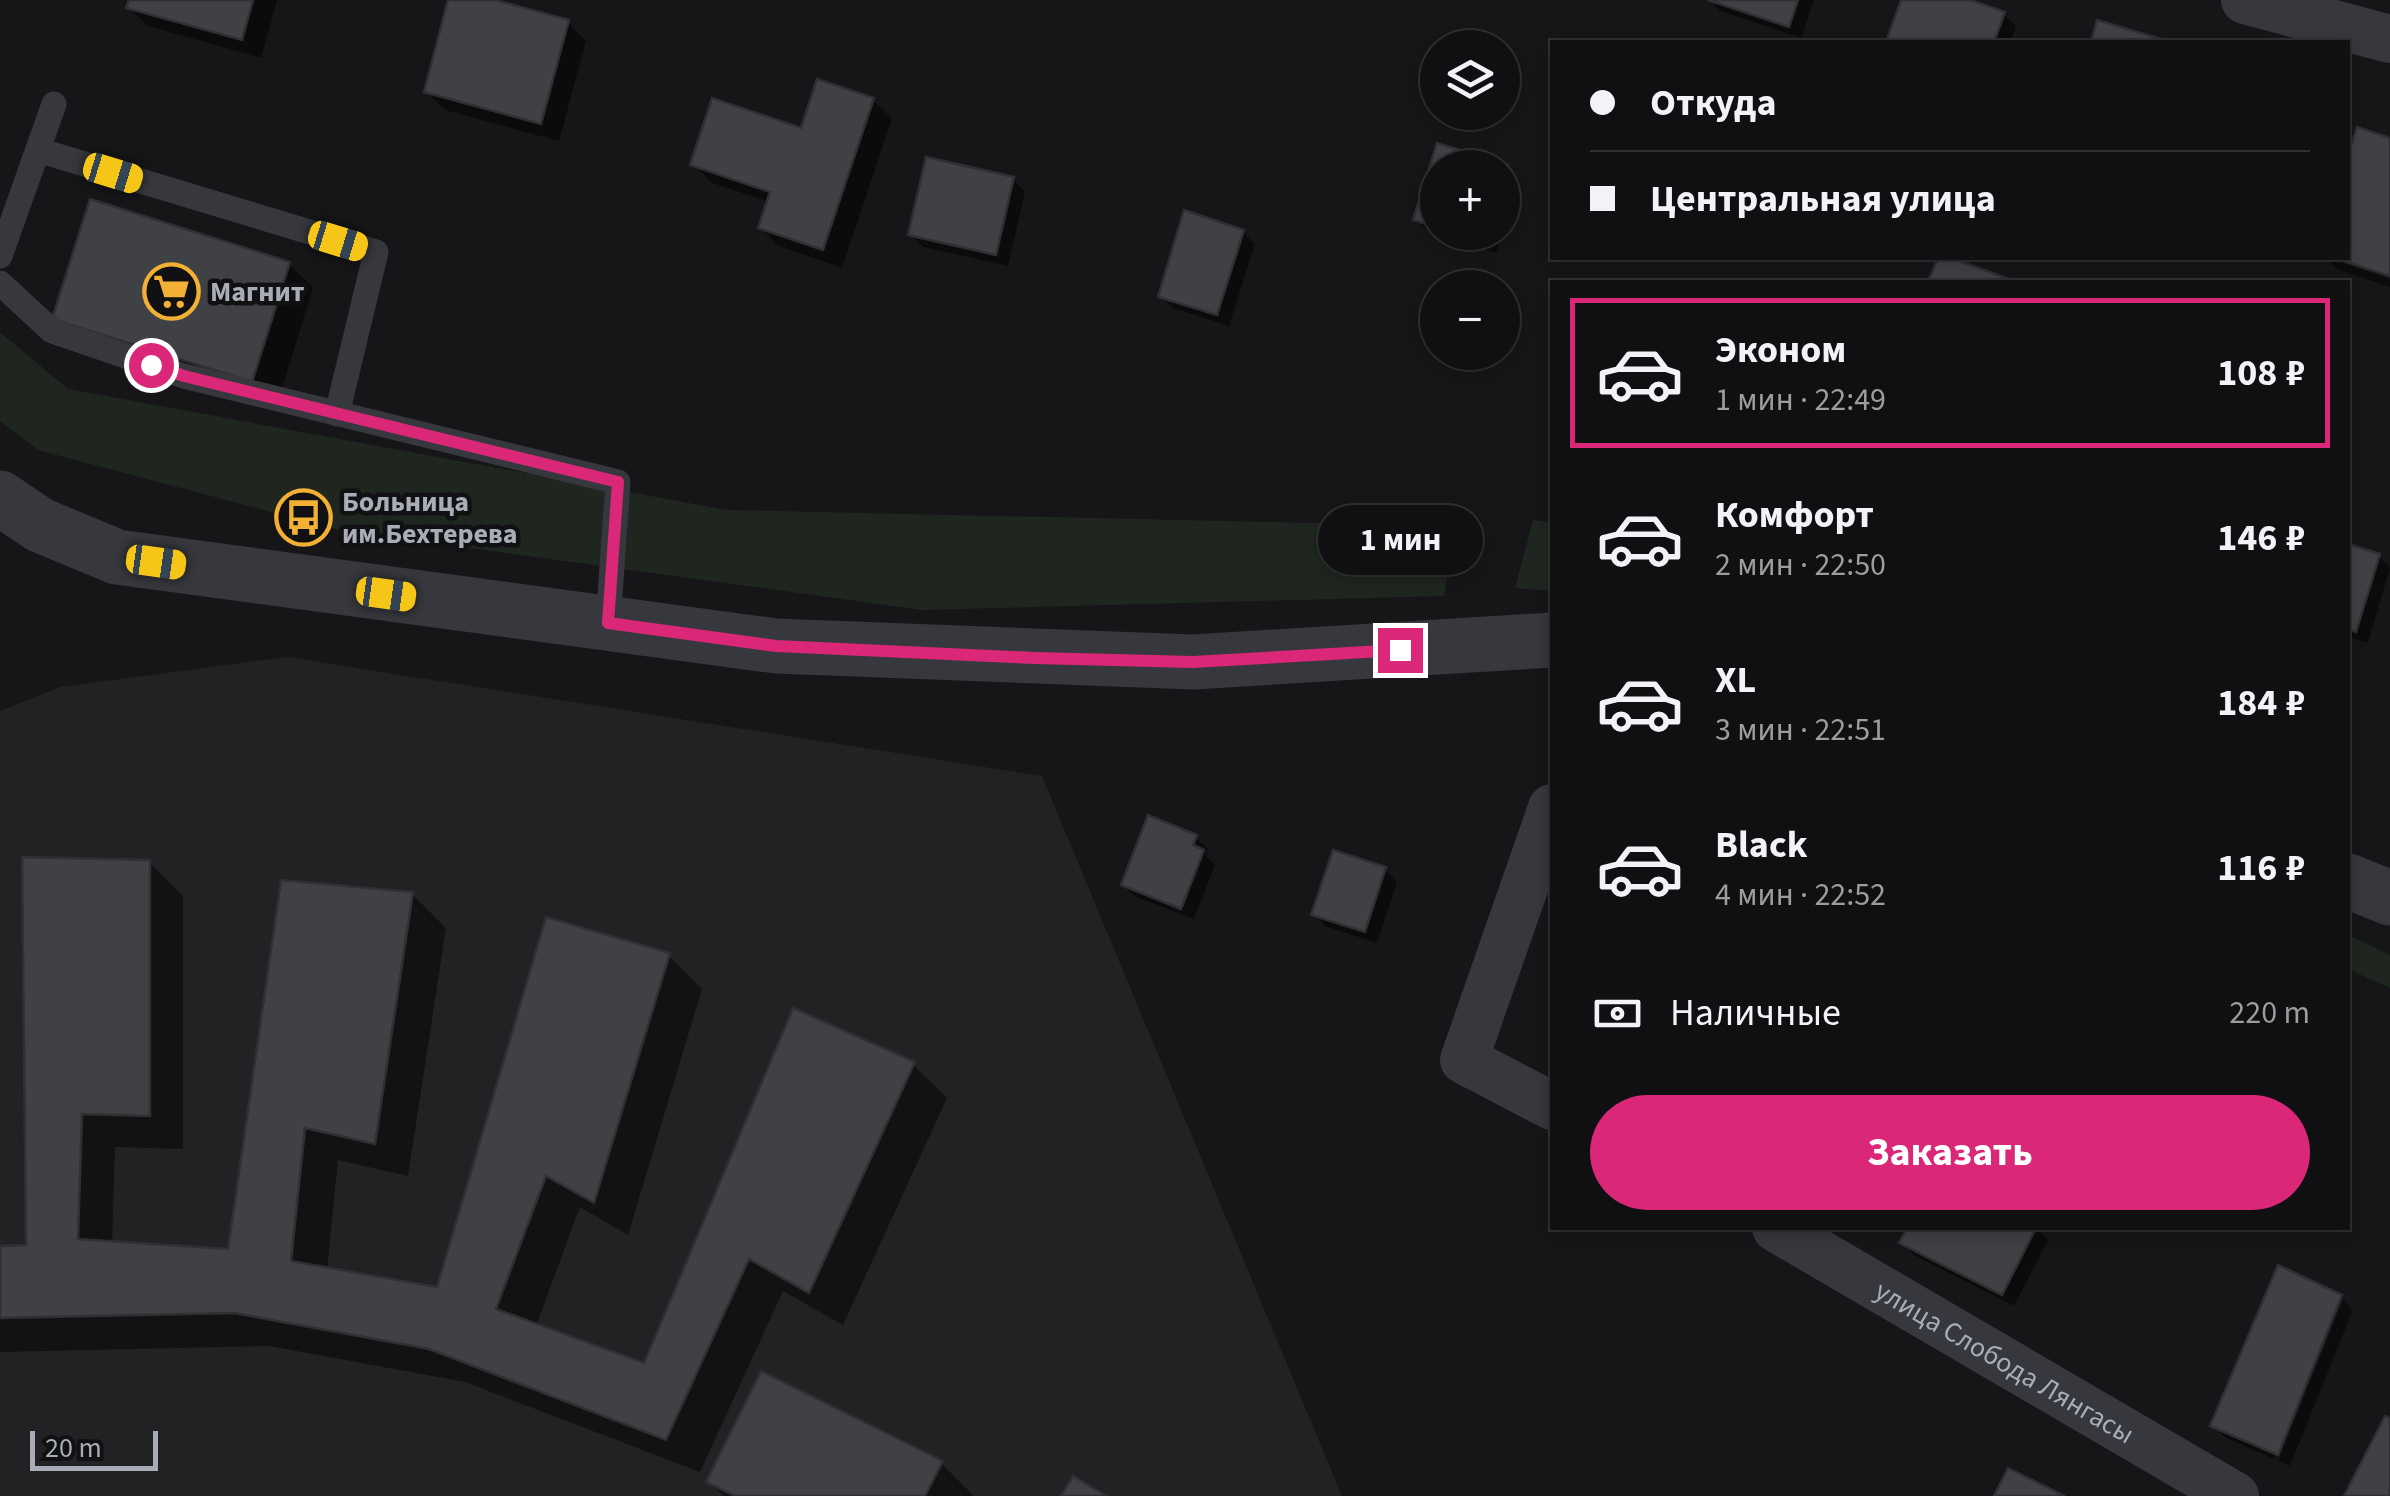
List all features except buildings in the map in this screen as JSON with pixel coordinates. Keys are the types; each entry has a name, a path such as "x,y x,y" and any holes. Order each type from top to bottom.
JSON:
{"street":[{"path":"2245,0 2390,39"},
{"path":"0,498 40,525 117,557 776,646 1193,662 1550,640"},
{"path":"1550,814 1464,1060 1550,1105"},
{"path":"2350,882 2390,898"},
{"name":"улица Слобода Лянгасы","path":"1779,1230 2235,1496"}],"lane":[{"path":"0,256 54,104"},
{"path":"38,150 376,252 337,414"},
{"path":"0,284 52,332 184,376 618,482 608,623"}],"shaded area":[{"path":"0,332 68,389 727,510 1456,526 1444,596 922,610 339,530 38,450 0,421"},
{"path":"1533,520 1550,522 1550,591 1515,588"},
{"path":"287,657 1042,776 1342,1496 0,1496 0,711 60,687"},
{"path":"2350,936 2390,955 2390,988 2350,970"}],"place":[{"name":"Магнит","path":"171,291"},
{"name":"Больница им.Бехтерева","path":"303,517"}],"route":[{"path":"151,365 618,482 608,623 776,646 1035,658 1193,662 1400,650"}]}
